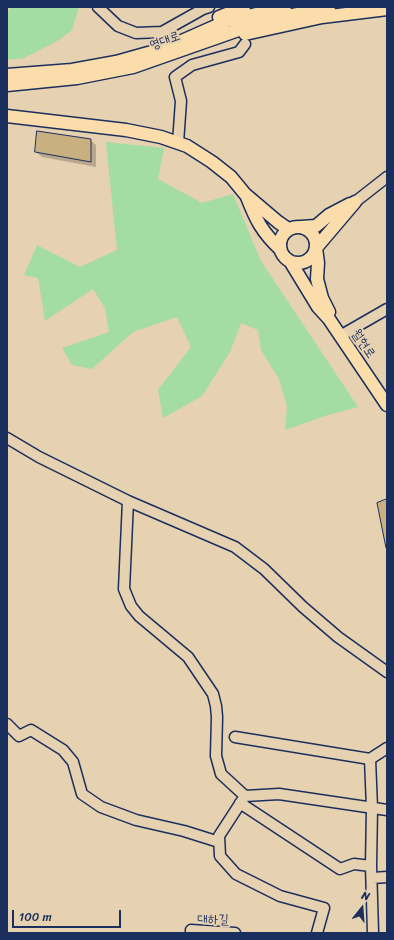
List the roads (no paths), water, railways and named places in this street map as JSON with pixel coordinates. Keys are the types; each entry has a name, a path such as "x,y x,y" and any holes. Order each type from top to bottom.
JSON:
{"main road":[{"path":"186,44 213,20 244,7"},
{"name":"영대로","path":"7,85 77,78 126,68 186,44 227,21 285,7"},
{"name":"영대로","path":"7,75 72,70 116,62 186,44 264,21 329,7"},
{"path":"186,44 322,17 387,9"},
{"path":"7,116 126,130 160,137 187,146 212,162 231,177 246,194 278,222 293,228 305,228 310,231 316,242 318,263 317,279 322,298 329,313 329,319"},
{"path":"246,194 256,221 268,239 280,249"},
{"path":"329,319 318,307 290,261 282,254 280,249 280,238 293,228 316,226 329,215 354,202"},
{"path":"290,261 301,263 306,261 314,254 316,248 354,202"},
{"name":"월현로","path":"329,319 387,405"}],"street":[{"path":"98,7 118,26 136,34 162,32 209,7"},
{"path":"178,142 181,101 175,77 192,65 239,52 245,44"},
{"path":"354,202 387,177"},
{"path":"340,336 387,309"},
{"path":"7,438 39,457 128,500 235,547 264,569 303,607 338,637 387,672"},
{"path":"128,500 124,589 131,606 139,616 188,657 212,694 216,706 217,718 216,756 221,774 243,800 340,869 354,864 371,866"},
{"path":"7,724 19,736 31,730 63,750 74,762 82,794 101,807 136,820 184,831 219,842"},
{"path":"235,737 370,759 387,748"},
{"path":"370,759 372,808 371,866 373,878 374,933"},
{"path":"317,933 324,908 280,896 236,874 220,856 218,836 243,800 279,794 387,810"},
{"path":"373,878 387,877"},
{"name":"대하길","path":"191,933 191,930 235,933"}]}
